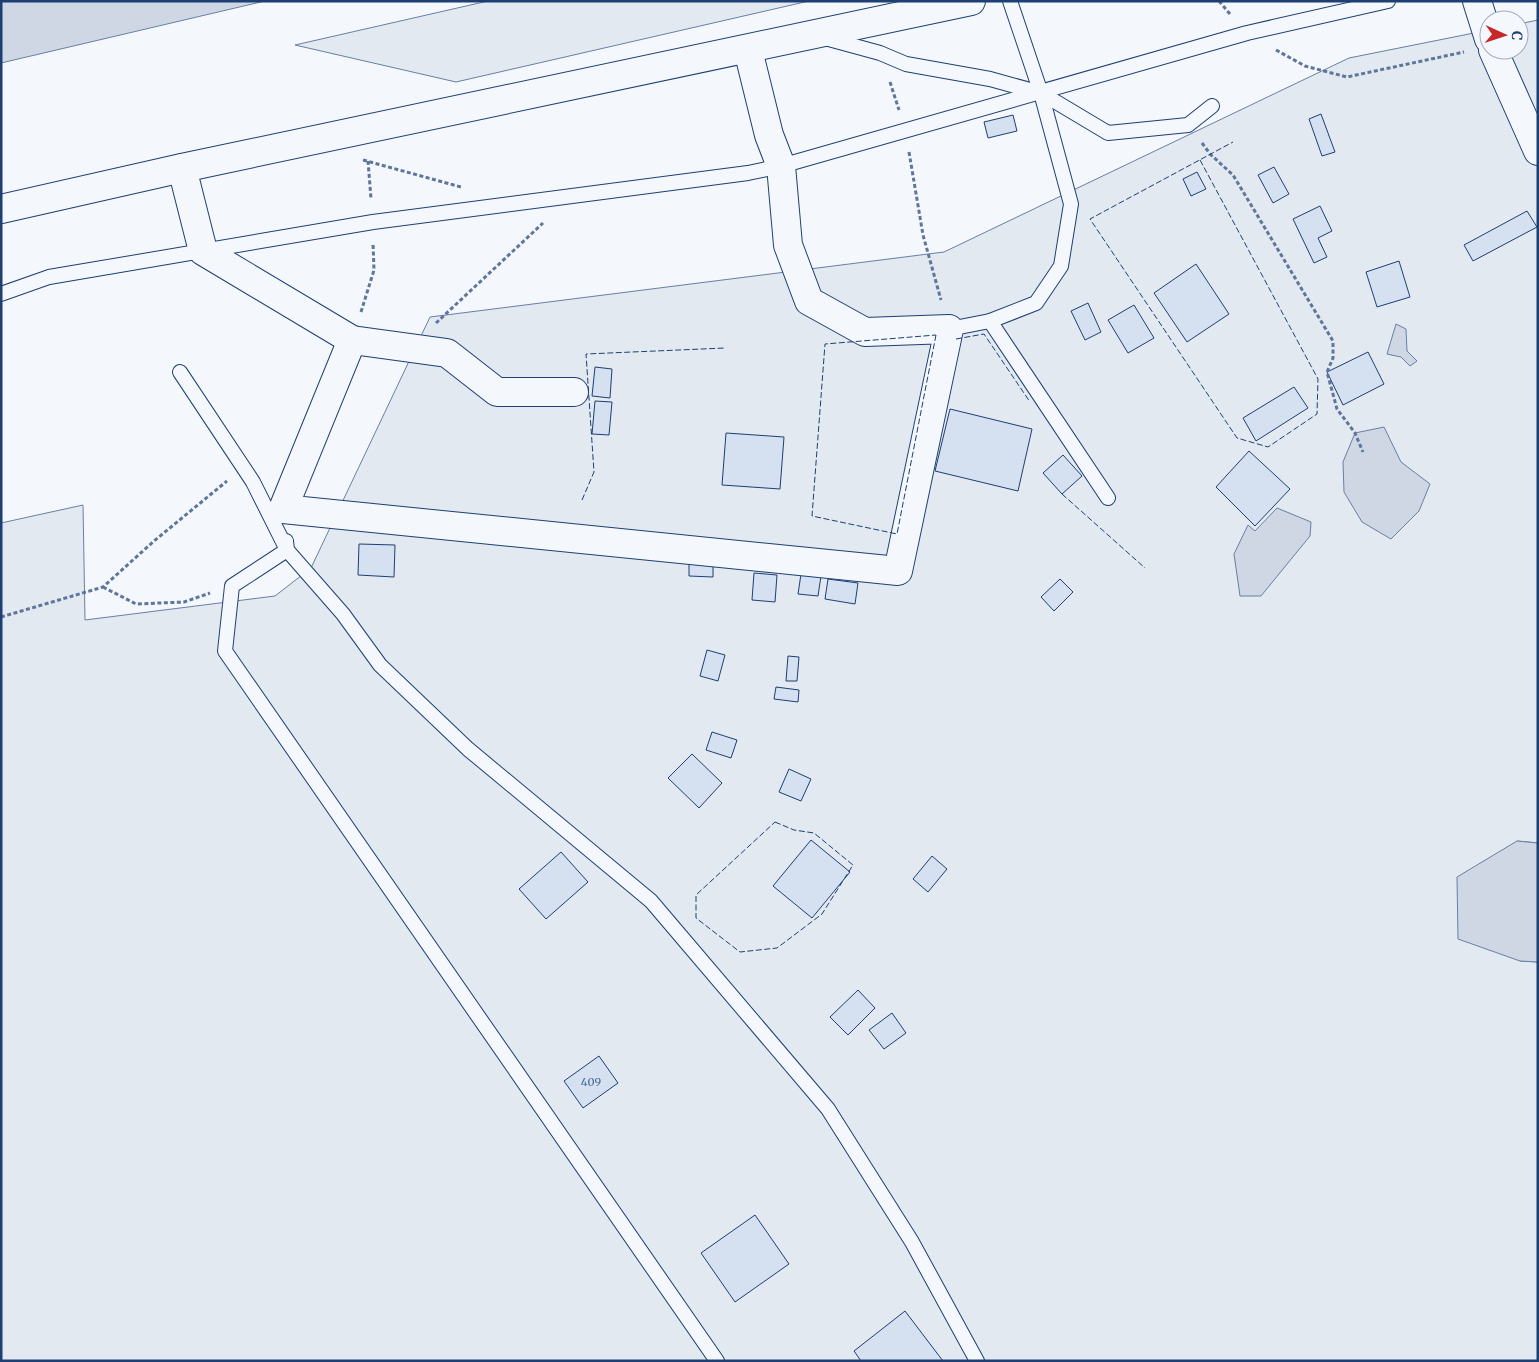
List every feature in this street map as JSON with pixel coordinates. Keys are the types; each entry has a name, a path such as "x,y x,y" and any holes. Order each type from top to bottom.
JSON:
{"street":[{"path":"1,209 182,168 748,50 971,1"},
{"path":"1477,1 1479,14"},
{"path":"352,340 283,509 898,571 949,330 865,332 809,301 788,245 781,166 769,135 748,50"},
{"path":"1491,60 1538,151"},
{"path":"182,168 203,251 352,340 447,353 497,392 574,392"}],"lane":[{"path":"949,330 990,321 1036,303 1061,266 1071,204 1040,93 1010,1"},
{"path":"1,294 49,277 373,222 748,173 781,166 1246,33 1388,1"},
{"path":"814,35 880,53 906,64 990,79 1040,93 1108,133 1188,125 1212,106"},
{"path":"990,321 1108,498"},
{"path":"180,372 264,501 287,550 343,614 380,664 468,749 651,901 828,1108 912,1242 977,1361"},
{"path":"283,509 287,550"},
{"path":"287,550 232,586 225,651 717,1361"}],"path":[{"path":"1219,1 1246,33 1305,66 1347,78 1479,48"},
{"path":"880,53 905,130 923,235 949,330"},
{"path":"1210,154 1233,175 1333,341 1333,358 1327,372 1337,409 1355,433 1363,452"},
{"path":"359,159 462,187"},
{"path":"409,348 573,195"},
{"path":"1,617 103,587 154,541 216,492 242,467"},
{"path":"103,587 136,604 184,602 232,586"}],"shaded area":[{"path":"1,1 265,1 1,63"},
{"path":"488,1 809,1 456,82 295,45"},
{"path":"1538,20 1538,843 1517,841 1520,961 1538,962 1538,1361 1,1361 1,523 83,505 85,620 275,596 311,568 430,317 944,252 1349,58 1479,32 1479,60 1529,60 1529,22"},
{"path":"1396,324 1406,329 1407,351 1417,361 1410,366 1401,357 1387,354"},
{"path":"1384,427 1401,462 1430,484 1419,511 1391,539 1362,522 1344,492 1343,462 1355,433"},
{"path":"1277,508 1311,522 1310,536 1261,596 1240,596 1234,554 1248,525 1255,531"},
{"path":"1517,841 1538,843 1538,962 1520,961 1458,939 1457,877"}],"building":[{"path":"1321,114 1335,152 1322,156 1309,119"},
{"path":"1013,115 1017,131 988,138 984,122"},
{"path":"1274,167 1289,194 1273,203 1258,175"},
{"path":"1197,172 1206,189 1191,196 1183,179"},
{"path":"1320,206 1332,231 1318,238 1327,257 1314,263 1293,219"},
{"path":"1527,211 1537,227 1473,261 1464,245"},
{"path":"1399,261 1410,297 1377,307 1366,272"},
{"path":"1196,264 1229,314 1187,342 1154,293"},
{"path":"1088,303 1101,332 1085,340 1071,311"},
{"path":"1134,305 1154,338 1128,353 1108,320"},
{"path":"1368,352 1384,384 1343,405 1327,372"},
{"path":"595,367 612,369 610,398 592,396"},
{"path":"1294,387 1308,408 1256,441 1243,418"},
{"path":"595,401 612,402 609,435 592,434"},
{"path":"950,409 1032,429 1018,491 935,471"},
{"path":"726,433 784,437 780,489 722,485"},
{"path":"1249,451 1290,489 1255,526 1216,487"},
{"path":"1063,455 1082,476 1062,494 1043,473"},
{"path":"359,544 395,545 394,577 358,575"},
{"path":"689,562 713,562 713,577 689,576"},
{"path":"754,573 777,575 775,602 752,600"},
{"path":"801,574 821,576 818,596 798,594"},
{"path":"828,579 858,583 855,604 825,599"},
{"path":"1060,579 1073,592 1054,611 1041,597"},
{"path":"707,650 725,655 718,681 700,676"},
{"path":"788,656 799,657 797,681 786,681"},
{"path":"776,687 799,690 798,702 774,699"},
{"path":"712,732 737,740 731,758 706,750"},
{"path":"692,754 722,783 699,808 668,778"},
{"path":"789,769 811,779 801,801 779,792"},
{"path":"811,840 850,872 812,918 773,886"},
{"path":"561,852 588,882 546,919 519,889"},
{"path":"932,856 947,869 928,892 913,879"},
{"path":"858,990 875,1008 848,1035 830,1017"},
{"path":"892,1013 906,1033 884,1049 869,1030"},
{"path":"599,1056 618,1083 583,1108 564,1081"},
{"path":"755,1215 789,1264 735,1302 701,1253"},
{"path":"905,1311 943,1361 861,1361 854,1351"}],"fence":[{"path":"1200,160 1318,379 1317,414 1268,447 1237,438 1090,219 1233,142"},
{"path":"956,339 984,334 1030,402"},
{"path":"936,335 897,534 812,516 825,344 936,335"},
{"path":"582,500 594,472 586,354 725,348"},
{"path":"1062,494 1145,568"},
{"path":"775,822 794,830 814,833 853,865 822,914 777,948 740,952 696,918 696,895 775,822"}]}
